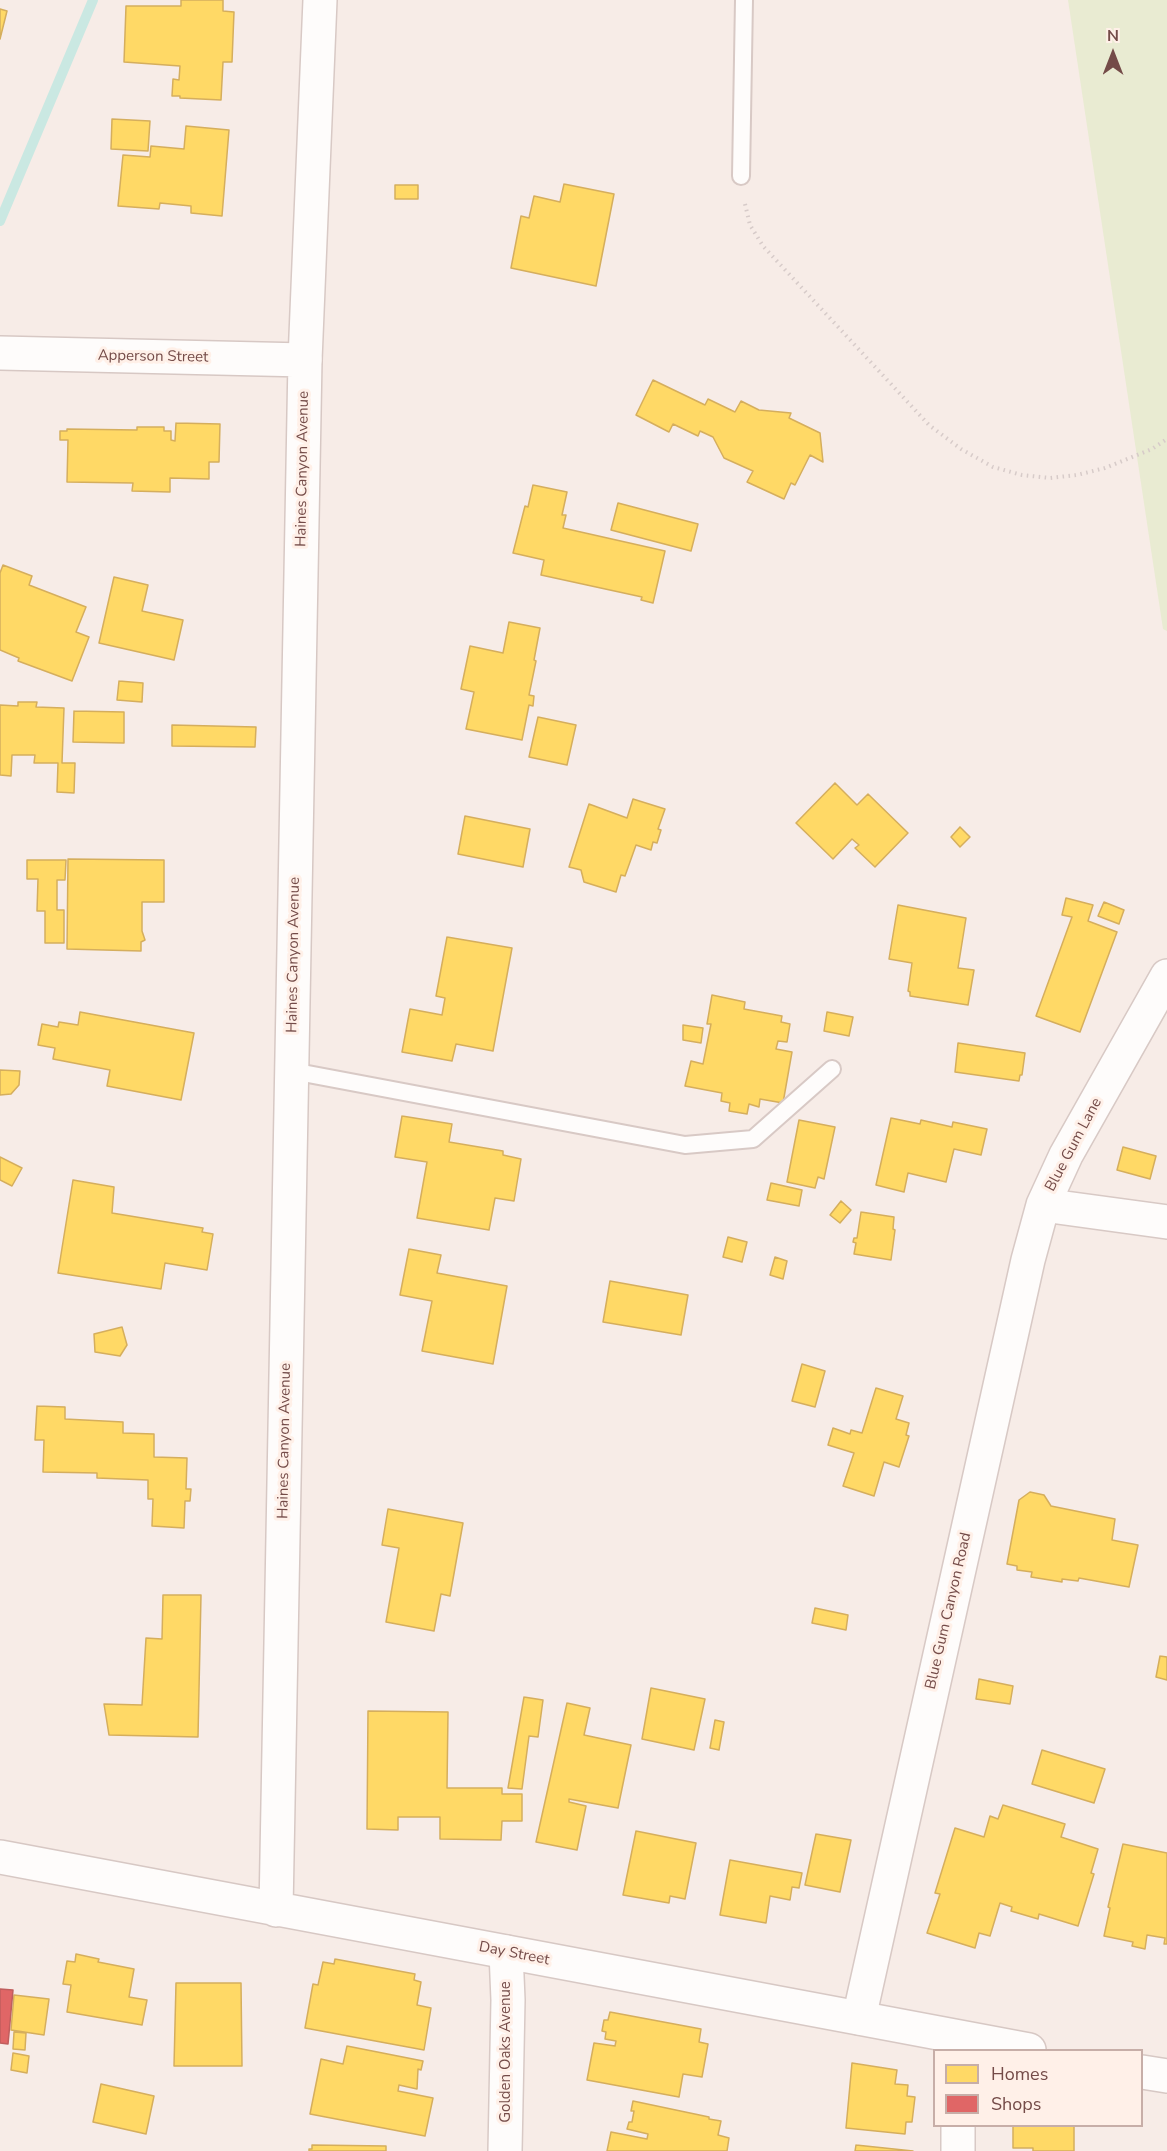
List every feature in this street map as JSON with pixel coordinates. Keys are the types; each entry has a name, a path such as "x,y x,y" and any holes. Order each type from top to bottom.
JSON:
{"street":[{"name":"Haines Canyon Avenue","path":"276,1910 305,360 320,0"},
{"name":"Apperson Street","path":"0,353 305,360"},
{"name":"Blue Gum Lane","path":"1167,976 1066,1155 1043,1205 1167,1222"},
{"name":"Blue Gum Canyon Road","path":"859,2018 1028,1260 1043,1205"},
{"name":"Day Street","path":"0,1857 859,2018 957,2044 1017,2049"},
{"name":"Golden Oaks Avenue","path":"505,2151 508,2000 506,1953"},
{"path":"1143,2072 1167,2076"},
{"path":"958,2127 958,2151"}],"lane":[{"path":"741,176 744,0"},
{"path":"292,1071 685,1145 753,1139 832,1069"}],"path":[{"path":"741,176 743,199 750,225 763,246 929,425 961,449 993,467 1022,475 1050,478 1077,475 1105,468 1152,449 1167,439"}],"green space":[{"path":"1068,0 1167,0 1167,631 1163,629"}],"building: Homes":[{"path":"181,0 223,0 223,11 234,12 232,62 223,62 221,100 172,96 173,79 179,80 180,66 124,62 126,6 181,6"},
{"path":"0,9 7,11 0,39"},
{"path":"112,119 150,121 148,151 111,149"},
{"path":"186,126 229,130 222,216 191,213 191,206 160,203 159,209 118,206 123,155 150,157 151,146 184,149"},
{"path":"564,184 614,194 596,286 511,268 521,216 529,218 534,196 560,202"},
{"path":"395,185 418,185 418,199 395,199"},
{"path":"653,380 705,405 708,399 735,412 741,401 759,410 791,413 789,418 820,433 823,462 810,455 795,485 791,483 784,499 747,482 753,471 724,458 713,437 700,431 698,436 673,424 669,432 636,415"},
{"path":"176,423 220,424 219,462 209,462 209,479 170,478 170,492 132,491 133,483 67,482 68,440 60,440 60,431 67,431 67,429 137,430 137,427 164,427 164,431 171,431 171,440 175,441"},
{"path":"533,485 567,492 562,515 566,515 563,528 665,551 653,603 641,600 642,597 541,575 544,560 513,553"},
{"path":"618,503 698,524 691,551 611,530"},
{"path":"3,565 32,576 29,585 86,607 76,632 89,637 72,681 18,661 19,658 0,650 0,573"},
{"path":"114,577 148,585 142,611 183,620 174,660 99,643"},
{"path":"509,622 540,628 529,695 534,696 533,706 529,705 522,740 466,729 474,692 461,689 470,646 503,653"},
{"path":"119,681 143,683 142,702 117,700"},
{"path":"18,702 37,702 36,707 64,708 62,763 75,763 74,793 57,792 58,763 34,763 35,755 12,755 11,776 0,775 0,705 18,706"},
{"path":"74,711 124,712 124,743 73,742"},
{"path":"538,717 576,725 567,765 529,757"},
{"path":"172,725 256,727 255,747 172,746"},
{"path":"835,783 857,805 868,794 908,833 875,867 855,848 859,845 852,839 833,859 796,823"},
{"path":"633,799 665,809 658,829 661,830 657,843 653,842 651,850 636,845 625,876 621,875 616,892 584,882 581,870 569,867 589,804 627,818"},
{"path":"465,816 530,829 523,867 458,854"},
{"path":"960,827 970,837 960,847 951,837"},
{"path":"68,859 164,860 164,902 142,902 142,931 145,940 141,942 141,951 67,949"},
{"path":"27,860 66,860 65,880 57,880 57,910 64,910 64,943 45,943 45,911 37,911 38,879 27,879"},
{"path":"1066,898 1093,905 1088,921 1117,932 1080,1032 1036,1016 1072,917 1062,915"},
{"path":"1104,902 1124,910 1119,924 1098,916"},
{"path":"898,905 966,918 958,968 974,970 968,1005 910,996 908,991 912,963 889,959"},
{"path":"447,937 512,948 493,1051 456,1044 452,1061 402,1052 410,1009 442,1015 445,998 436,996"},
{"path":"712,995 745,1002 744,1009 782,1016 781,1022 790,1024 787,1042 778,1041 776,1049 792,1052 783,1103 760,1099 759,1107 749,1104 747,1114 729,1111 730,1103 721,1101 722,1093 685,1086 691,1061 703,1064 711,1024 707,1024"},
{"path":"80,1012 194,1033 181,1100 107,1086 110,1070 53,1059 55,1048 38,1045 42,1024 58,1027 59,1022 78,1025"},
{"path":"827,1012 853,1017 849,1036 824,1031"},
{"path":"683,1025 703,1028 701,1043 683,1040"},
{"path":"958,1043 1025,1053 1019,1081 955,1072"},
{"path":"0,1070 20,1071 19,1085 11,1094 0,1095"},
{"path":"402,1116 452,1124 449,1142 503,1151 503,1155 521,1159 514,1201 495,1198 489,1230 417,1218 427,1162 395,1157"},
{"path":"891,1118 920,1124 921,1120 952,1127 953,1122 987,1129 981,1155 954,1149 946,1182 908,1173 904,1192 876,1185"},
{"path":"799,1120 835,1127 824,1179 818,1177 815,1188 787,1182"},
{"path":"1123,1147 1156,1156 1150,1179 1117,1170"},
{"path":"0,1157 22,1168 12,1186 0,1180"},
{"path":"73,1180 114,1187 112,1213 203,1228 202,1232 213,1234 207,1270 165,1263 161,1289 58,1273"},
{"path":"771,1183 802,1190 799,1206 767,1200"},
{"path":"841,1201 851,1210 840,1223 830,1215"},
{"path":"861,1212 894,1217 893,1229 895,1230 891,1260 854,1254 856,1243 853,1242 854,1238 857,1238"},
{"path":"728,1237 747,1242 742,1262 723,1257"},
{"path":"409,1249 441,1255 437,1273 507,1286 493,1364 422,1351 432,1301 400,1295"},
{"path":"775,1257 787,1261 783,1279 770,1275"},
{"path":"610,1281 688,1295 681,1335 603,1322"},
{"path":"122,1327 127,1345 120,1356 95,1352 94,1334"},
{"path":"802,1364 825,1371 815,1407 792,1401"},
{"path":"876,1388 903,1396 896,1419 909,1423 906,1435 909,1436 899,1467 884,1462 874,1496 843,1486 854,1453 828,1445 833,1428 850,1434 851,1430 862,1433"},
{"path":"37,1406 65,1407 65,1419 123,1422 123,1433 154,1434 154,1457 187,1458 186,1489 191,1489 190,1501 185,1501 184,1528 152,1526 153,1499 148,1499 148,1480 97,1478 97,1473 43,1472 44,1440 35,1440"},
{"path":"1030,1492 1044,1495 1051,1506 1115,1519 1112,1540 1138,1545 1129,1587 1079,1578 1078,1581 1062,1579 1062,1582 1031,1577 1032,1572 1017,1570 1017,1566 1007,1564 1019,1500"},
{"path":"388,1509 463,1523 450,1596 441,1594 434,1631 386,1622 399,1548 382,1545"},
{"path":"163,1595 201,1595 198,1737 109,1735 104,1704 142,1705 146,1638 162,1639"},
{"path":"815,1608 848,1615 846,1630 812,1623"},
{"path":"1160,1656 1167,1657 1167,1680 1156,1677"},
{"path":"979,1679 1013,1686 1010,1704 976,1699"},
{"path":"651,1688 705,1699 694,1750 642,1739"},
{"path":"524,1697 543,1700 538,1737 529,1736 522,1789 508,1788"},
{"path":"567,1703 590,1708 584,1735 631,1745 618,1808 569,1799 569,1802 586,1806 577,1850 536,1842"},
{"path":"368,1711 448,1712 447,1788 502,1788 502,1794 522,1794 522,1821 502,1821 501,1840 440,1839 440,1817 398,1817 398,1830 367,1829"},
{"path":"715,1720 724,1722 719,1750 710,1748"},
{"path":"1042,1750 1105,1769 1094,1803 1032,1784"},
{"path":"1003,1805 1065,1824 1061,1837 1098,1849 1091,1873 1094,1874 1078,1926 1039,1914 1038,1919 1011,1911 1012,1907 1000,1903 990,1936 979,1933 975,1948 927,1933 940,1894 935,1893 955,1828 984,1837 990,1816 998,1819"},
{"path":"636,1831 696,1843 685,1899 670,1896 669,1903 623,1895"},
{"path":"816,1834 851,1840 840,1892 805,1885"},
{"path":"1123,1844 1167,1853 1167,1944 1164,1944 1165,1938 1147,1935 1145,1949 1132,1946 1133,1942 1104,1936 1110,1908 1108,1907"},
{"path":"730,1860 802,1873 799,1888 792,1887 790,1900 770,1896 766,1923 720,1915"},
{"path":"76,1954 99,1959 98,1962 134,1969 129,1997 147,2000 142,2025 67,2012 71,1985 63,1984 67,1961 75,1962"},
{"path":"335,1959 415,1974 414,1980 421,1982 417,2005 431,2008 424,2050 305,2028 313,1984 318,1985 323,1962 334,1964"},
{"path":"176,1983 241,1983 242,2066 174,2066"},
{"path":"14,1995 49,1999 44,2035 11,2030"},
{"path":"610,2012 701,2029 699,2042 708,2044 702,2077 683,2074 679,2097 587,2080 594,2043 615,2046 616,2041 605,2039 606,2032 602,2031 604,2020 608,2020"},
{"path":"14,2032 26,2033 25,2050 13,2049"},
{"path":"347,2046 423,2061 421,2070 418,2069 417,2089 399,2085 398,2091 433,2098 425,2136 310,2114 321,2059 343,2064"},
{"path":"13,2053 29,2056 27,2073 11,2070"},
{"path":"852,2063 897,2070 895,2084 908,2085 907,2096 915,2097 912,2122 906,2122 905,2134 846,2128"},
{"path":"101,2084 154,2096 146,2134 93,2122"},
{"path":"633,2101 721,2121 718,2135 729,2138 727,2151 607,2151 611,2132 647,2139 648,2134 627,2129 629,2122 632,2122"},
{"path":"1013,2127 1074,2127 1074,2151 1033,2151 1033,2148 1013,2148"},
{"path":"312,2145 386,2146 386,2151 309,2151"},
{"path":"856,2145 913,2151 855,2151"}],"building: Shops":[{"path":"0,1989 13,1990 8,2044 0,2043"}],"waterway":[{"path":"0,221 93,0"}]}
